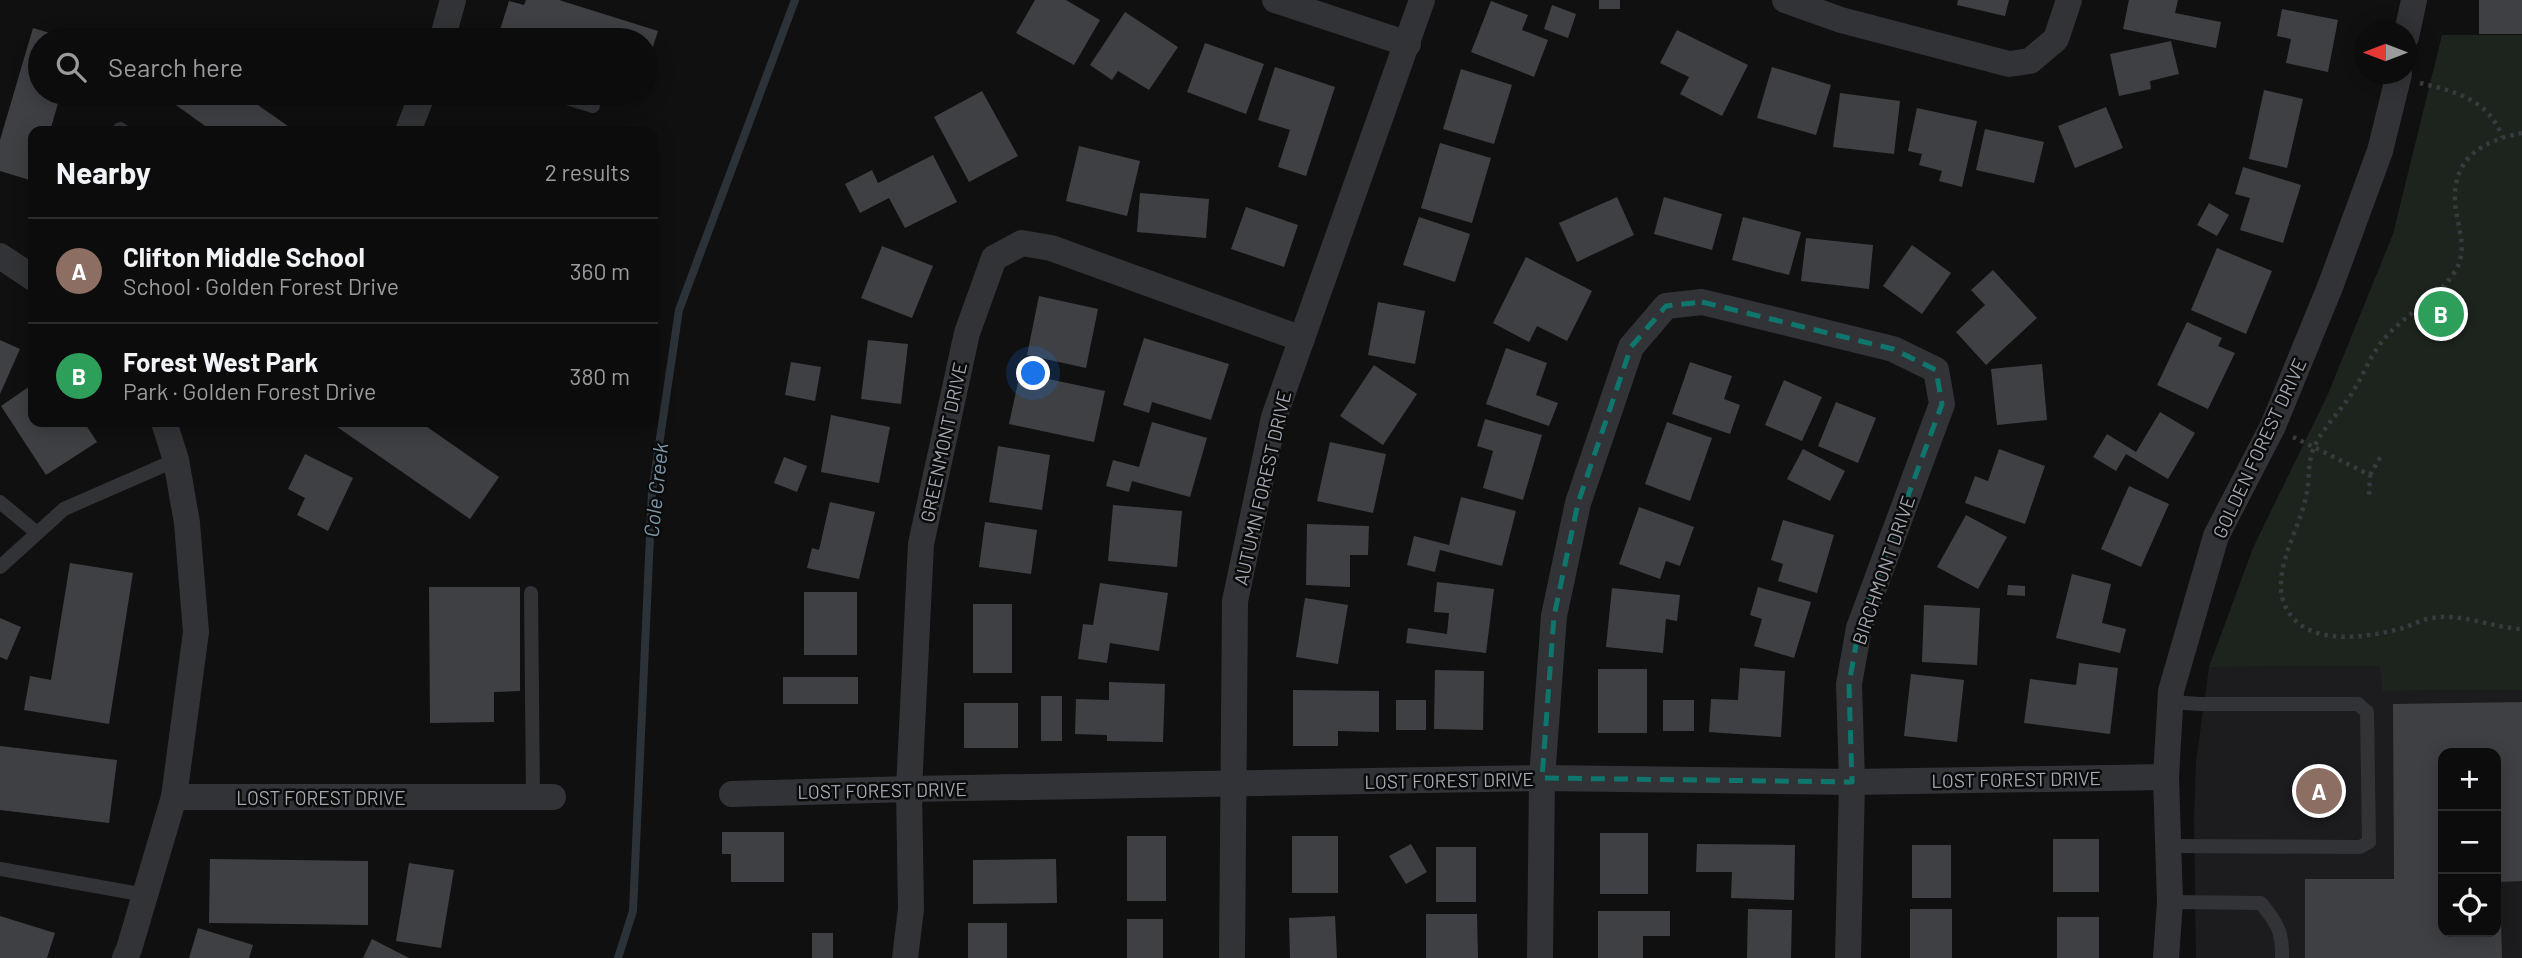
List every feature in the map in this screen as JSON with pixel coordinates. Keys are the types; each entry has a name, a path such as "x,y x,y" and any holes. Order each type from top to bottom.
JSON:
{"street":[{"path":"445,28 453,0"},
{"path":"1275,0 1408,44"},
{"name":"AUTUMN FOREST DRIVE","path":"1232,958 1235,601 1274,417 1422,0"},
{"path":"1785,0 1841,20 2009,64 2030,61 2056,39 2069,0"},
{"path":"2409,21 2414,0"},
{"name":"GOLDEN FOREST DRIVE","path":"2166,958 2170,902 2166,777 2171,691 2216,536 2273,426 2330,287 2380,151 2397,84"},
{"path":"410,126 418,105"},
{"name":"GREENMONT DRIVE","path":"905,958 911,909 909,789 921,544 967,332 994,258 1023,243 1051,248 1302,339"},
{"path":"0,256 28,275"},
{"name":"BIRCHMONT DRIVE","path":"1542,778 1554,616 1578,503 1632,347 1666,306 1702,302 1894,349 1936,370 1942,404 1859,628 1849,684 1852,782 1848,958"},
{"path":"124,958 129,949 174,797 196,632 187,523 176,460 166,427"},
{"name":"LOST FOREST DRIVE","path":"732,794 1542,778 1852,782 2166,777"},
{"path":"1540,958 1542,778"},
{"name":"LOST FOREST DRIVE","path":"174,797 543,797"}],"lane":[{"path":"0,567 64,509 176,460"},
{"path":"0,502 37,533"},
{"path":"531,593 543,797"},
{"path":"2168,846 2360,847 2368,842 2367,712 2358,704 2170,702"},
{"path":"0,869 145,895"},
{"path":"2170,902 2261,903 2283,939 2282,958"}],"path":[{"path":"2417,81 2462,94 2497,121 2502,137"},
{"path":"2522,133 2502,137 2481,147 2458,173 2455,201 2462,231 2462,249 2456,271 2439,292 2396,326 2379,345 2351,395 2314,447 2307,473 2307,495 2284,563 2280,593 2290,615 2305,630 2333,636 2361,635 2401,628 2433,618 2457,618 2522,629"},
{"path":"2273,426 2370,475"},
{"path":"2368,497 2370,475 2381,456"}],"highlighted area":[{"path":"1702,302 1893,349 1936,370 1942,404 1859,628 1849,684 1852,782 1542,778 1554,616 1578,503 1631,347 1666,306"}],"shaded area":[{"path":"2442,35 2522,35 2522,690 2382,691 2380,666 2209,667 2253,548 2328,394 2393,234"},
{"path":"2381,666 2382,691 2522,690 2522,958 2196,958 2196,762 2209,667"}],"building":[{"path":"526,0 559,0 648,28 501,28 509,1 524,5"},
{"path":"1035,0 1066,0 1100,20 1074,65 1016,33"},
{"path":"1599,0 1620,0 1620,9 1599,9"},
{"path":"1958,0 2009,0 2005,16 1957,5"},
{"path":"2129,0 2178,0 2175,13 2221,22 2216,48 2123,29"},
{"path":"2479,0 2522,0 2522,34 2479,34"},
{"path":"1491,1 1528,15 1522,30 1548,40 1534,77 1471,52"},
{"path":"1552,5 1576,14 1568,38 1544,29"},
{"path":"2282,9 2338,20 2328,72 2286,63 2291,39 2277,36"},
{"path":"1125,12 1178,47 1149,90 1118,71 1112,80 1090,65"},
{"path":"1677,30 1748,65 1722,116 1680,94 1689,77 1660,63"},
{"path":"2171,41 2179,74 2150,81 2151,89 2119,96 2110,54"},
{"path":"1205,43 1264,64 1246,114 1187,92"},
{"path":"28,45 28,105 58,105 51,126 28,126 28,179 0,171 0,140"},
{"path":"1275,67 1335,87 1306,176 1278,167 1290,130 1258,120"},
{"path":"1772,67 1831,85 1816,135 1757,118"},
{"path":"1461,69 1512,85 1494,144 1443,129"},
{"path":"2264,90 2303,99 2287,168 2249,159"},
{"path":"982,91 1018,156 969,182 934,117"},
{"path":"1840,93 1900,101 1894,154 1833,147"},
{"path":"176,105 258,105 288,126 205,126"},
{"path":"2106,107 2123,148 2075,168 2058,126"},
{"path":"1917,108 1977,121 1962,187 1939,181 1942,171 1919,165 1922,154 1908,151"},
{"path":"1985,129 2044,142 2034,183 1976,170"},
{"path":"1440,143 1491,158 1472,223 1421,208"},
{"path":"1079,146 1140,161 1127,216 1066,201"},
{"path":"933,155 957,202 905,228 889,198 860,213 845,184 872,170 878,183"},
{"path":"2243,167 2301,185 2283,243 2240,230 2250,198 2235,194"},
{"path":"1140,193 1209,199 1206,238 1137,232"},
{"path":"1617,197 1634,235 1577,262 1559,223"},
{"path":"1664,197 1722,214 1712,250 1654,234"},
{"path":"2209,203 2229,215 2217,236 2197,225"},
{"path":"1246,207 1298,225 1284,267 1231,249"},
{"path":"1419,217 1470,234 1455,282 1403,265"},
{"path":"1743,217 1801,232 1789,275 1732,260"},
{"path":"1806,238 1873,245 1869,289 1801,281"},
{"path":"1912,245 1951,273 1922,314 1883,286"},
{"path":"882,246 933,266 912,318 861,298"},
{"path":"2217,248 2272,271 2246,334 2191,310"},
{"path":"1526,257 1592,291 1567,341 1537,326 1529,342 1493,323"},
{"path":"1993,270 2037,318 1986,365 1956,332 1985,305 1971,290"},
{"path":"1039,296 1098,309 1086,368 1027,355"},
{"path":"1378,302 1425,311 1415,364 1368,355"},
{"path":"2187,322 2222,338 2218,346 2235,353 2208,409 2157,385"},
{"path":"1144,338 1229,364 1211,420 1152,402 1149,413 1123,405"},
{"path":"0,340 20,349 0,394"},
{"path":"868,340 908,344 901,404 861,399"},
{"path":"1506,348 1547,363 1536,395 1558,403 1549,426 1486,404"},
{"path":"791,362 821,367 815,401 785,395"},
{"path":"1690,362 1732,376 1724,399 1740,405 1730,434 1672,414"},
{"path":"2042,364 2047,420 1997,425 1991,369"},
{"path":"1374,365 1417,394 1383,445 1340,416"},
{"path":"1020,373 1105,391 1094,442 1009,424"},
{"path":"1784,380 1822,397 1802,441 1765,425"},
{"path":"28,387 28,427 87,427 97,442 46,475 1,406"},
{"path":"1836,402 1876,418 1858,463 1818,446"},
{"path":"2160,412 2195,433 2168,479 2126,454 2116,471 2093,457 2107,434 2136,452"},
{"path":"831,415 890,427 879,483 821,472"},
{"path":"1485,419 1542,435 1523,500 1483,488 1493,451 1477,446"},
{"path":"1152,422 1207,438 1190,497 1132,481 1129,492 1106,486 1113,460 1139,467"},
{"path":"1667,422 1712,438 1690,501 1645,484"},
{"path":"337,427 427,427 499,477 470,519"},
{"path":"1330,442 1386,454 1373,513 1317,501"},
{"path":"998,446 1050,455 1042,510 989,502"},
{"path":"1803,449 1845,471 1830,501 1787,479"},
{"path":"1999,449 2045,466 2025,524 1965,503 1975,476 1988,481"},
{"path":"305,454 353,478 328,531 297,515 305,498 288,489"},
{"path":"784,457 807,466 797,492 774,483"},
{"path":"2129,486 2169,504 2141,567 2101,549"},
{"path":"1461,497 1516,511 1502,566 1440,550 1435,572 1407,565 1414,536 1449,545"},
{"path":"830,502 875,512 859,579 807,568 812,548 819,550"},
{"path":"1113,505 1182,511 1177,567 1108,561"},
{"path":"1639,507 1694,527 1680,566 1666,561 1660,579 1619,564"},
{"path":"1966,515 2007,537 1978,589 1937,567"},
{"path":"1783,520 1834,535 1817,593 1778,581 1783,564 1771,560"},
{"path":"985,522 1037,530 1031,574 979,567"},
{"path":"1307,524 1369,526 1368,555 1350,555 1350,587 1306,585"},
{"path":"70,563 133,573 109,724 24,710 30,676 51,680"},
{"path":"2072,574 2111,584 2102,623 2126,629 2120,653 2056,638"},
{"path":"1437,582 1494,589 1486,653 1406,643 1408,628 1447,634 1449,613 1434,612"},
{"path":"1100,583 1168,593 1159,651 1110,643 1107,663 1078,659 1083,624 1093,625"},
{"path":"2008,585 2025,586 2025,596 2007,595"},
{"path":"429,587 520,587 520,691 494,692 494,722 430,723"},
{"path":"1758,587 1811,602 1794,658 1754,646 1762,619 1750,615"},
{"path":"1612,588 1680,595 1677,621 1666,619 1663,653 1606,647"},
{"path":"804,592 857,592 857,655 804,655"},
{"path":"1305,598 1348,605 1338,664 1296,657"},
{"path":"973,604 1012,604 1012,673 973,673"},
{"path":"1924,605 1980,608 1977,665 1922,662"},
{"path":"0,618 21,627 7,660 0,657"},
{"path":"2079,663 2118,668 2110,734 2024,723 2030,679 2076,685"},
{"path":"1740,668 1785,671 1781,737 1709,732 1711,699 1738,700"},
{"path":"1598,669 1647,669 1647,733 1598,733"},
{"path":"1435,670 1484,671 1483,730 1434,729"},
{"path":"1911,674 1964,680 1957,742 1904,736"},
{"path":"783,677 858,677 858,704 783,704"},
{"path":"1109,682 1165,684 1163,742 1107,741 1107,735 1075,734 1076,699 1109,700"},
{"path":"1293,690 1379,691 1379,732 1338,731 1338,746 1293,746"},
{"path":"1041,696 1062,696 1062,741 1041,741"},
{"path":"1396,700 1426,700 1426,730 1396,730"},
{"path":"1663,700 1694,700 1694,731 1663,731"},
{"path":"2522,702 2522,881 2501,882 2501,748 2438,748 2438,937 2501,937 2501,920 2502,958 2305,958 2305,879 2394,879 2393,704"},
{"path":"964,703 1018,703 1018,748 964,748"},
{"path":"0,746 117,760 109,823 0,810"},
{"path":"722,832 784,832 784,882 731,882 731,854 722,854"},
{"path":"1600,833 1648,833 1648,894 1600,894"},
{"path":"1127,836 1166,836 1166,901 1127,901"},
{"path":"1292,836 1338,836 1338,893 1292,893"},
{"path":"2053,839 2099,839 2099,892 2053,892"},
{"path":"1411,844 1427,872 1406,884 1389,856"},
{"path":"1697,844 1795,845 1794,900 1731,898 1732,872 1696,872"},
{"path":"1912,845 1951,845 1951,898 1912,898"},
{"path":"1436,847 1476,847 1476,902 1436,902"},
{"path":"210,859 368,861 368,925 209,923"},
{"path":"1056,859 1057,903 973,904 973,860"},
{"path":"409,863 454,870 441,948 396,941"},
{"path":"1748,909 1792,910 1791,958 1747,958"},
{"path":"1910,909 1952,909 1952,958 1910,958"},
{"path":"1598,911 1670,911 1670,936 1643,936 1643,958 1598,958"},
{"path":"1426,914 1477,914 1478,958 1426,958"},
{"path":"0,916 55,933 47,958 0,958"},
{"path":"1335,916 1337,958 1290,958 1289,918"},
{"path":"2057,917 2099,917 2099,958 2057,958"},
{"path":"1127,919 1163,919 1163,958 1127,958"},
{"path":"968,923 1007,923 1007,958 968,958"},
{"path":"198,928 253,945 249,958 189,958"},
{"path":"812,933 833,933 833,958 812,958"},
{"path":"372,939 409,958 363,958"}],"waterway":[{"name":"Cole Creek","path":"618,958 633,911 652,492 679,310 795,0"}],"place":[{"name":"Forest West Park","path":"2441,314"},
{"name":"Clifton Middle School","path":"2319,791"}]}
